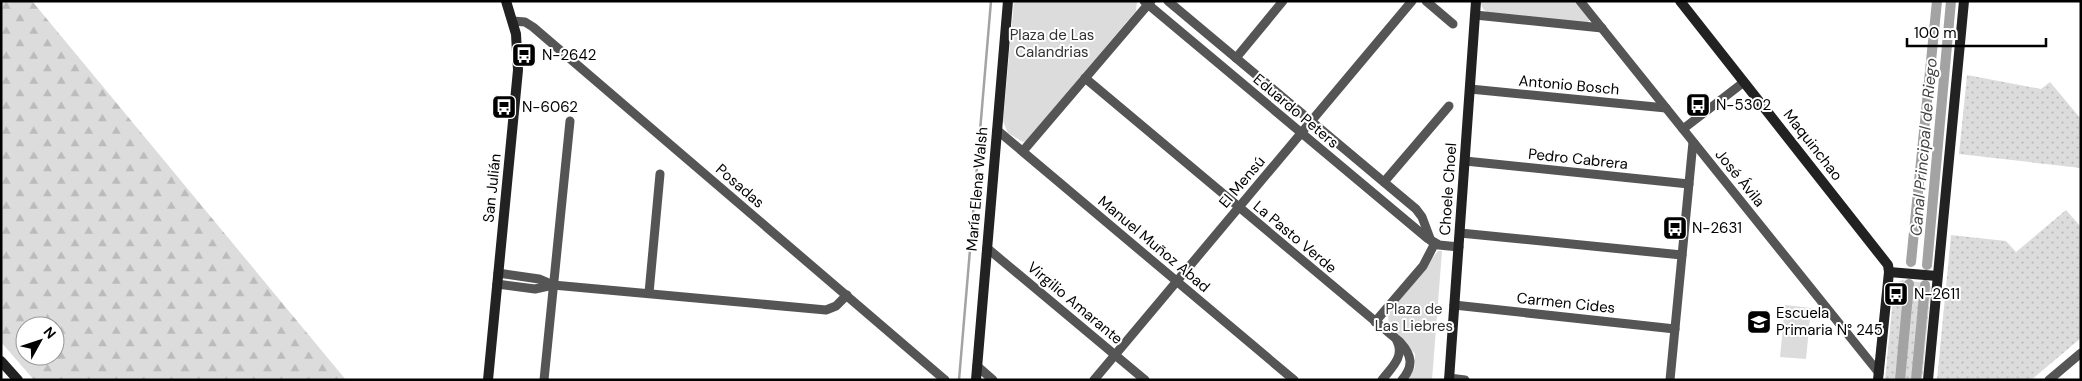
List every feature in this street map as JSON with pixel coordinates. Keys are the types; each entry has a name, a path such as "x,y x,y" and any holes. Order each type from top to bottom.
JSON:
{"street":[{"name":"San Julián","path":"488,380 518,70 518,46 513,21 506,1"},
{"name":"María Elena Walsh","path":"976,380 1008,1"},
{"name":"Eduardo Peters","path":"1168,1 1419,213 1433,242"},
{"path":"1236,58 1283,1"},
{"name":"El Mensú","path":"1094,380 1412,1"},
{"path":"1426,1 1453,24"},
{"name":"Choele Choel","path":"1449,379 1476,1"},
{"name":"José Ávila","path":"1580,1 1879,376"},
{"name":"Maquinchao","path":"1680,1 1885,260 1889,272"},
{"path":"1928,380 1964,1"},
{"name":"Eduardo Peters","path":"1148,2 1301,133 1433,242"},
{"path":"1023,151 1148,2"},
{"path":"1475,15 1602,28"},
{"name":"Posadas","path":"513,21 525,22 533,27 945,380"},
{"name":"La Pasto Verde","path":"1085,78 1396,339 1407,350 1411,360 1410,370 1402,380"},
{"path":"1683,129 1744,82"},
{"name":"Antonio Bosch","path":"1470,89 1666,108"},
{"path":"1384,182 1449,106"},
{"path":"544,380 570,121"},
{"name":"Manuel Muñoz Abad","path":"997,130 1294,380"},
{"path":"1670,380 1693,142"},
{"name":"Pedro Cabrera","path":"1465,161 1689,184"},
{"path":"649,293 660,174"},
{"path":"1460,233 1682,255"},
{"path":"1375,322 1423,266 1433,242 1459,247"},
{"name":"Virgilio Amarante","path":"987,248 1145,380"},
{"path":"1879,376 1889,272 1937,276"},
{"path":"498,273 539,279 554,285"},
{"path":"498,284 534,289 554,285 826,310 836,306 847,295"},
{"name":"Carmen Cides","path":"1454,305 1675,329"},
{"path":"1382,380 1395,364 1400,354 1396,339"},
{"path":"2049,380 2081,353"},
{"path":"1,361 18,380"},
{"path":"977,366 993,380"},
{"path":"1449,379 1465,380"}],"green space":[{"path":"1,1 32,1 346,380 34,380 22,366 65,366 65,316 15,316 15,358 1,342"},
{"name":"Plaza de Las Calandrias","path":"1014,1 1137,1 1136,11 1026,141 1023,142 1008,133 1003,121"},
{"path":"1480,1 1578,1 1590,20 1587,23 1488,13 1483,9"},
{"path":"1967,75 2041,89 2050,82 2081,119 2081,168 1959,154"},
{"path":"2066,210 2081,227 2081,338 2031,380 1937,380 1951,235 2006,241 2016,252"},
{"name":"Plaza de Las Liebres","path":"1438,251 1442,251 1432,380 1406,380 1415,367 1415,354 1389,324 1388,315"},
{"path":"1902,280 1927,283 1931,287 1922,380 1885,380 1894,288 1896,283"},
{"path":"1785,305 1811,308 1806,359 1780,357"}],"waterway":[{"path":"959,380 991,1"},
{"path":"1911,262 1937,1"},
{"name":"Canal Principal de Riego","path":"1927,265 1951,1"},
{"path":"1900,380 1909,284"},
{"name":"Canal Principal de Riego","path":"1916,380 1925,285"}],"place":[{"name":"N-2642","path":"524,55"},
{"name":"N-5302","path":"1698,105"},
{"name":"N-6062","path":"504,107"},
{"name":"N-2631","path":"1675,228"},
{"name":"N-2611","path":"1896,294"},
{"name":"Escuela Primaria N° 245","path":"1759,322"}]}
